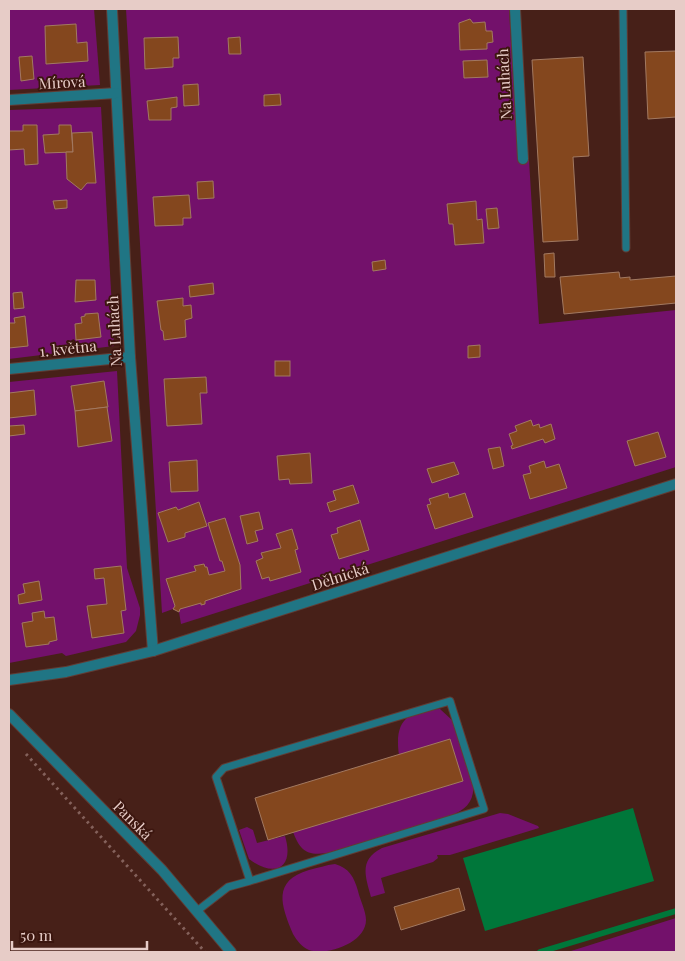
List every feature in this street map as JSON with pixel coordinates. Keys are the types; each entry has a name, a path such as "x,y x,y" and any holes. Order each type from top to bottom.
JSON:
{"street":[{"name":"Na Luhách","path":"112,9 130,356 153,651"},
{"name":"Na Luhách","path":"515,9 523,158"},
{"name":"Mírová","path":"9,100 116,93"},
{"name":"1. května","path":"9,369 130,356"},
{"name":"Dělnická","path":"9,680 66,672 153,651 676,484"},
{"name":"Panská","path":"9,714 162,870 231,952"}],"lane":[{"path":"623,9 626,248"},
{"path":"197,911 228,887 484,809 450,701 224,768 216,777 250,880"}],"path":[{"path":"21,749 205,952"}],"shaded area":[{"path":"9,9 94,9 100,85 9,90"},
{"path":"126,9 509,9 518,161 529,160 539,324 676,310 676,467 181,624 179,612 173,609 162,613"},
{"path":"101,107 114,346 9,359 9,110"},
{"path":"117,371 127,568 140,608 136,631 126,642 66,656 62,653 9,663 9,382"},
{"path":"440,709 453,721 473,783 471,800 465,808 450,816 327,853 314,854 301,847 293,832 463,781 399,755 399,733 401,725 406,719 419,712"},
{"path":"633,808 654,881 485,931 463,858"},
{"path":"500,813 508,814 539,828 450,855 437,855 438,858 433,862 381,878 385,893 371,897 366,875 367,863 382,848"},
{"path":"247,827 253,830 257,843 285,836 287,856 285,863 274,869 258,865 249,859 239,830"},
{"path":"335,864 344,868 355,881 365,913 364,928 360,935 344,946 326,951 309,950 296,939 285,913 283,895 285,887 297,875"},
{"path":"676,918 676,952 571,952 571,951"}],"building":[{"path":"470,19 473,23 485,22 486,31 492,31 493,42 487,43 487,49 460,50 459,23"},
{"path":"76,24 77,43 87,42 88,61 46,64 45,26"},
{"path":"178,37 179,58 173,58 173,67 145,69 144,38"},
{"path":"240,37 241,54 229,54 228,38"},
{"path":"676,51 676,117 648,119 645,52"},
{"path":"32,56 34,79 21,81 19,57"},
{"path":"583,57 589,156 573,157 578,240 543,242 532,60"},
{"path":"487,60 488,77 464,78 463,61"},
{"path":"198,84 199,105 184,106 183,85"},
{"path":"280,94 281,105 264,106 264,95"},
{"path":"177,97 177,107 171,108 171,120 149,120 147,101"},
{"path":"23,125 37,125 38,164 25,165 24,149 9,150 9,131 23,131"},
{"path":"59,125 71,125 73,152 45,153 43,135 59,134"},
{"path":"92,132 96,183 87,183 81,190 67,179 66,152 73,152 72,133"},
{"path":"213,181 214,198 198,199 197,182"},
{"path":"189,195 191,218 183,218 183,225 155,226 153,197"},
{"path":"67,200 67,208 55,209 53,201"},
{"path":"476,201 477,220 482,219 484,243 455,245 453,224 449,224 447,204"},
{"path":"497,208 499,228 488,229 486,209"},
{"path":"554,253 555,277 545,277 544,254"},
{"path":"385,260 386,269 373,271 372,262"},
{"path":"619,272 620,278 630,277 630,280 676,276 676,303 564,314 560,277"},
{"path":"76,280 95,280 96,300 75,302"},
{"path":"213,283 214,294 190,297 189,286"},
{"path":"22,292 24,308 14,309 13,293"},
{"path":"183,298 183,306 191,305 192,318 185,320 186,337 164,340 157,301"},
{"path":"98,313 101,337 76,340 75,324 82,323 81,317 85,316 85,314"},
{"path":"25,316 28,346 9,348 9,323 15,323 14,318"},
{"path":"480,345 480,357 468,358 468,346"},
{"path":"275,361 290,361 290,376 275,376"},
{"path":"206,377 207,393 200,393 202,424 167,426 164,379"},
{"path":"104,381 108,407 75,411 71,386"},
{"path":"34,390 36,415 9,418 9,393"},
{"path":"107,407 112,441 78,447 75,411"},
{"path":"531,420 533,426 539,424 540,428 551,424 555,439 545,443 543,439 512,449 511,446 513,445 509,434 517,431 515,426"},
{"path":"24,425 25,434 9,436 9,426"},
{"path":"658,432 666,457 635,466 627,441"},
{"path":"500,447 504,466 493,469 488,449"},
{"path":"310,453 312,483 290,484 289,479 279,480 277,456"},
{"path":"197,460 198,491 171,492 169,462"},
{"path":"544,461 546,468 559,464 567,488 530,499 523,475 531,473 529,466"},
{"path":"454,462 459,474 432,483 427,469"},
{"path":"353,485 359,503 330,512 327,503 336,500 333,491"},
{"path":"448,493 449,498 465,493 473,517 435,529 427,505 431,504 429,499"},
{"path":"199,502 207,526 185,533 185,537 168,542 158,513 176,507 178,510"},
{"path":"259,512 263,529 255,531 258,541 247,544 240,516"},
{"path":"225,518 240,565 241,589 205,601 205,604 201,605 201,603 180,609 179,612 173,609 175,606 166,579 196,571 194,566 204,564 209,575 225,571 208,523"},
{"path":"360,520 369,550 339,559 331,535 338,533 337,528"},
{"path":"292,529 298,549 295,550 301,572 270,581 269,577 262,579 256,561 263,558 261,553 281,548 276,534"},
{"path":"121,566 126,610 121,611 124,633 92,638 87,606 107,604 104,578 95,579 94,569"},
{"path":"39,581 42,600 19,604 18,595 25,593 23,584"},
{"path":"44,611 45,618 54,617 57,640 49,642 49,644 26,647 22,623 33,621 32,613"},
{"path":"450,739 463,781 268,840 255,798"},
{"path":"459,888 465,910 401,930 394,907"}],"waterway":[{"path":"540,952 676,911"}]}
